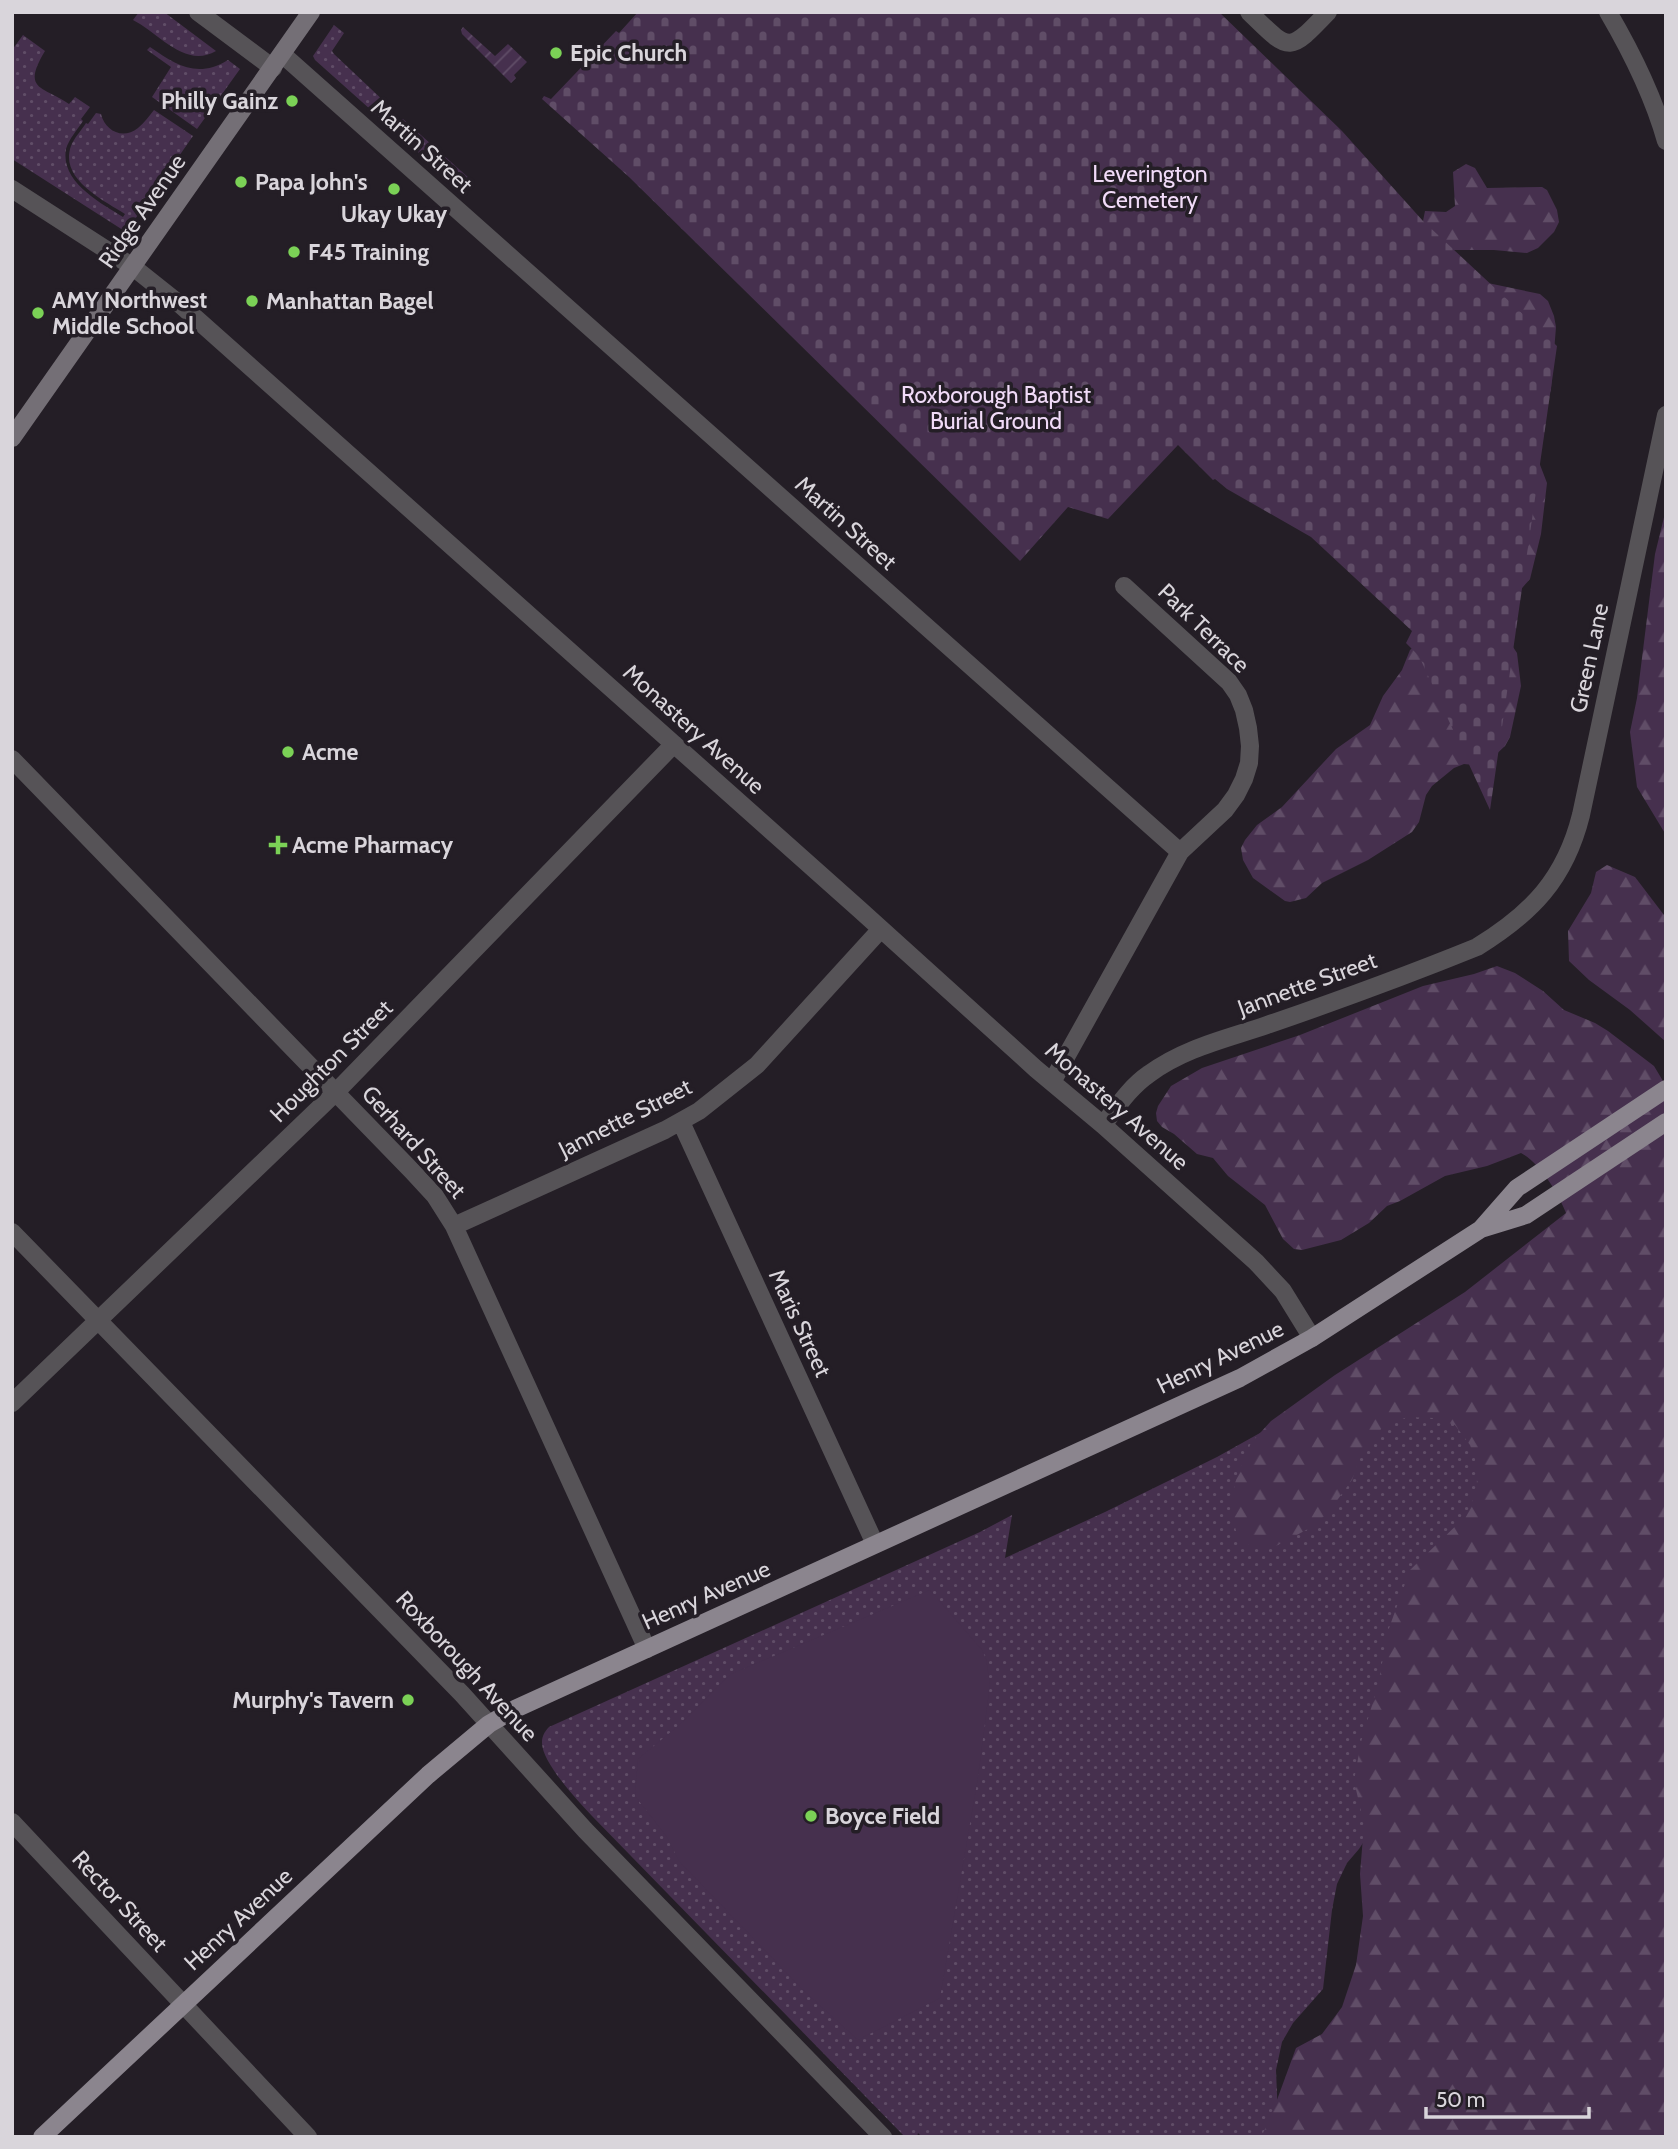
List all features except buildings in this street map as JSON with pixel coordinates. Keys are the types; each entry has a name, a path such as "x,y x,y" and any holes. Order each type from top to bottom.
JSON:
{"main road":[{"name":"Ridge Avenue","path":"12,438 312,12"},
{"name":"Henry Avenue","path":"1481,1229 1517,1188 1666,1089"},
{"name":"Henry Avenue","path":"42,2137 428,1775 489,1724 516,1709 1240,1378 1312,1338 1481,1229 1526,1215 1666,1122"}],"street":[{"name":"Martin Street","path":"198,12 277,61 1180,852"},
{"path":"1249,12 1275,38 1290,43 1303,38 1328,12"},
{"path":"1608,12 1642,74 1666,141"},
{"name":"Monastery Avenue","path":"12,189 133,267 182,306 1273,1279 1312,1338"},
{"name":"Green Lane","path":"1537,900 1561,870 1575,839 1666,415"},
{"name":"Park Terrace","path":"1124,586 1229,682 1241,702 1248,728 1249,763 1236,795 1209,827 1180,852"},
{"name":"Houghton Street","path":"12,1403 336,1092 674,744"},
{"name":"Gerhard Street","path":"12,759 435,1196 454,1226 647,1649"},
{"path":"1052,1082 1180,852"},
{"name":"Jannette Street","path":"1103,1125 1133,1087 1146,1075 1173,1059 1476,947 1496,935 1537,900"},
{"name":"Jannette Street","path":"454,1226 681,1122 720,1096 757,1065 881,929"},
{"name":"Maris Street","path":"681,1122 875,1544"},
{"name":"Roxborough Avenue","path":"12,1232 489,1724 585,1830 883,2137"},
{"name":"Rector Street","path":"12,1822 307,2137"}],"green space":[{"path":"139,12 164,12 216,51 194,56 183,53 133,20"},
{"name":"Leverington Cemetery","path":"638,12 1219,12 1342,131 1423,221 1557,346 1490,810 1419,656 1406,643 1412,631 1311,537 1213,480 1178,445 1108,519 1068,507 1020,561 629,177 542,99 544,96 551,99 616,31 619,33"},
{"path":"334,25 344,33 332,51 388,105 388,110 380,118 313,56"},
{"path":"463,27 495,56 508,44 527,62 514,75 516,78 511,83 462,34"},
{"path":"23,35 45,51 35,74 38,86 69,104 75,97 90,107 66,149 69,172 84,190 123,217 125,214 85,187 71,169 71,146 86,123 88,124 96,113 101,114 106,125 115,132 132,132 154,110 193,136 126,232 12,159 12,50"},
{"path":"150,47 187,67 206,69 228,60 240,69 197,129 152,97 171,67 147,50"},
{"path":"403,119 470,179 463,189 460,190 392,129"},
{"path":"1466,164 1475,168 1487,188 1542,187 1547,190 1557,210 1559,222 1554,232 1538,248 1527,253 1444,250 1423,221 1425,211 1446,212 1455,206 1453,172"},
{"path":"1483,282 1540,294 1548,301 1556,327 1551,389 1540,427 1537,457 1547,483 1541,534 1530,579 1516,595 1511,644 1517,653 1521,686 1510,737 1505,746 1489,761 1454,768 1432,786 1426,795 1419,822 1412,832 1368,860 1322,883 1306,898 1285,901 1253,878 1243,860 1241,848 1257,825 1282,807 1336,749 1370,725 1383,696 1402,670 1410,650 1417,643"},
{"path":"1666,509 1666,835 1637,787 1630,732 1637,698 1655,554"},
{"path":"1607,865 1635,877 1664,915 1666,914 1666,1042 1569,961 1568,931 1591,893 1596,872"},
{"path":"1497,966 1515,973 1543,991 1564,1010 1608,1031 1654,1066 1666,1086 1666,2137 1261,2137 1296,2048 1322,2034 1342,2007 1356,1965 1363,1916 1360,1874 1364,1824 1354,1781 1361,1742 1378,1685 1388,1631 1410,1570 1466,1516 1476,1492 1478,1467 1470,1445 1455,1425 1434,1418 1407,1417 1382,1428 1362,1452 1352,1480 1327,1514 1308,1529 1276,1546 1254,1548 1238,1539 1230,1506 1237,1475 1251,1443 1271,1421 1335,1375 1465,1292 1566,1213 1548,1179 1521,1153 1487,1166 1445,1176 1387,1206 1369,1223 1341,1240 1302,1250 1294,1249 1283,1239 1265,1205 1228,1176 1213,1158 1197,1154 1162,1127 1157,1121 1156,1113 1171,1086 1202,1068 1300,1035 1423,986"},
{"path":"1373,1370 1469,1418 1483,1489 1374,1826 1347,1863 1337,1884 1323,1989 1293,2023 1282,2042 1276,2070 1278,2119 1273,2137 922,2137 918,2133 917,2137 905,2137 592,1816 562,1781 543,1750 544,1734 549,1727 980,1532 1012,1515 1005,1558 1217,1457"},
{"name":"Boyce Field","path":"930,1590 982,1650 986,1659 990,1684 978,1777 940,1998 858,2040 802,1989 679,1861 667,1837 635,1796 638,1759 678,1726 731,1674"}],"place":[{"name":"Epic Church","path":"556,53"},
{"name":"Philly Gainz","path":"292,101"},
{"name":"Papa John's","path":"241,182"},
{"name":"Ukay Ukay","path":"394,189"},
{"name":"F45 Training","path":"294,252"},
{"name":"Manhattan Bagel","path":"252,301"},
{"name":"AMY Northwest Middle School","path":"38,313"},
{"name":"Acme","path":"288,752"},
{"name":"Acme Pharmacy","path":"278,845"},
{"name":"Murphy's Tavern","path":"408,1700"},
{"name":"Boyce Field","path":"811,1816"}],"park label":[{"name":"Roxborough Baptist Burial Ground","path":"996,408"}]}
